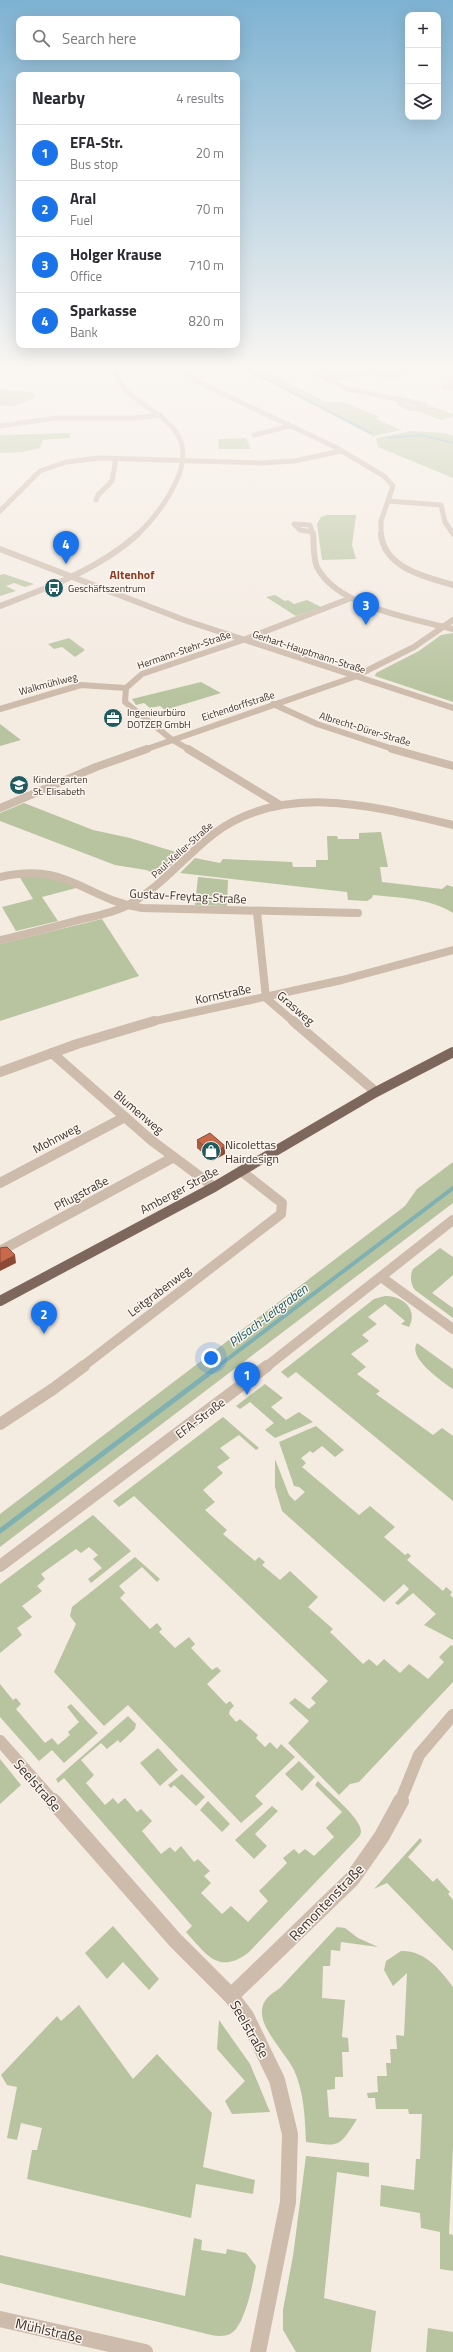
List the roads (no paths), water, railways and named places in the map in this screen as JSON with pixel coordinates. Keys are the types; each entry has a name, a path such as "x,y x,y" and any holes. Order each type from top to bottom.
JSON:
{"main road":[{"name":"Amberger Straße","path":"0,1301 214,1187 376,1092 453,1052"}],"street":[{"path":"0,512 36,475"},
{"path":"96,500 98,495 112,481 113,475"},
{"path":"0,606 71,577 126,543 158,514 174,489 178,475"},
{"path":"383,475 387,477 393,486 382,519 380,532 383,546 392,559 410,571 453,585"},
{"path":"388,501 441,505 445,522 453,534"},
{"path":"312,532 317,567 329,583 351,598 453,629"},
{"name":"Gerhart-Hauptmann-Straße","path":"0,550 243,640 453,708"},
{"name":"Hermann-Stehr-Straße","path":"126,688 136,677 151,670 243,640 351,598"},
{"name":"Eichendorffstraße","path":"0,808 92,768 171,739 354,677 403,653 453,620"},
{"name":"Walkmühlweg","path":"0,709 81,685 126,688"},
{"path":"126,688 125,702 129,707 171,739 280,805"},
{"name":"Albrecht-Dürer-Straße","path":"273,704 298,718 329,730 453,766"},
{"name":"Paul-Keller-Straße","path":"0,940 127,906 159,884 222,827 249,814 280,805 325,802 359,804 453,825"},
{"name":"Gustav-Freytag-Straße","path":"0,877 29,872 64,877 89,888 108,900 127,906 257,912 358,913"},
{"name":"Grasweg","path":"257,912 266,998 376,1092"},
{"name":"Kornstraße","path":"0,1072 52,1052 154,1022 266,998 392,968 453,950"},
{"name":"Blumenweg","path":"52,1052 174,1158 214,1187"},
{"name":"Mohnweg","path":"0,1183 125,1117"},
{"name":"Pflugstraße","path":"0,1251 174,1158"},
{"name":"Leitgrabenweg","path":"0,1424 53,1389 281,1214 282,1203 277,1197 242,1171"},
{"name":"EFA-Straße","path":"0,1566 221,1402 453,1220"},
{"path":"381,1276 453,1329"},
{"name":"Remontenstraße","path":"231,1996 352,1879 382,1836 406,1791 419,1755 453,1715"},
{"name":"Seelstraße","path":"0,1741 175,1940 231,1996 246,2016 277,2080 288,2120 290,2134 288,2202 258,2352"},
{"name":"Mühlstraße","path":"0,2319 145,2352"}],"waterway":[{"name":"Pilsach-Leitgraben","path":"217,1367 453,1188"},
{"name":"Pilsach-Leitgraben","path":"0,1531 219,1366"}],"place":[{"name":"Sparkasse","path":"66,564"},
{"name":"Geschäftszentrum","path":"54,588"},
{"name":"Holger Krause","path":"366,625"},
{"name":"Ingenieurbüro DOTZER GmbH","path":"113,718"},
{"name":"Kindergarten St. Elisabeth","path":"19,785"},
{"name":"Nicolettas Hairdesign","path":"211,1151"},
{"name":"Aral","path":"44,1334"},
{"name":"EFA-Str.","path":"247,1395"}],"district":[{"name":"Altenhof","path":"132,574"}]}
